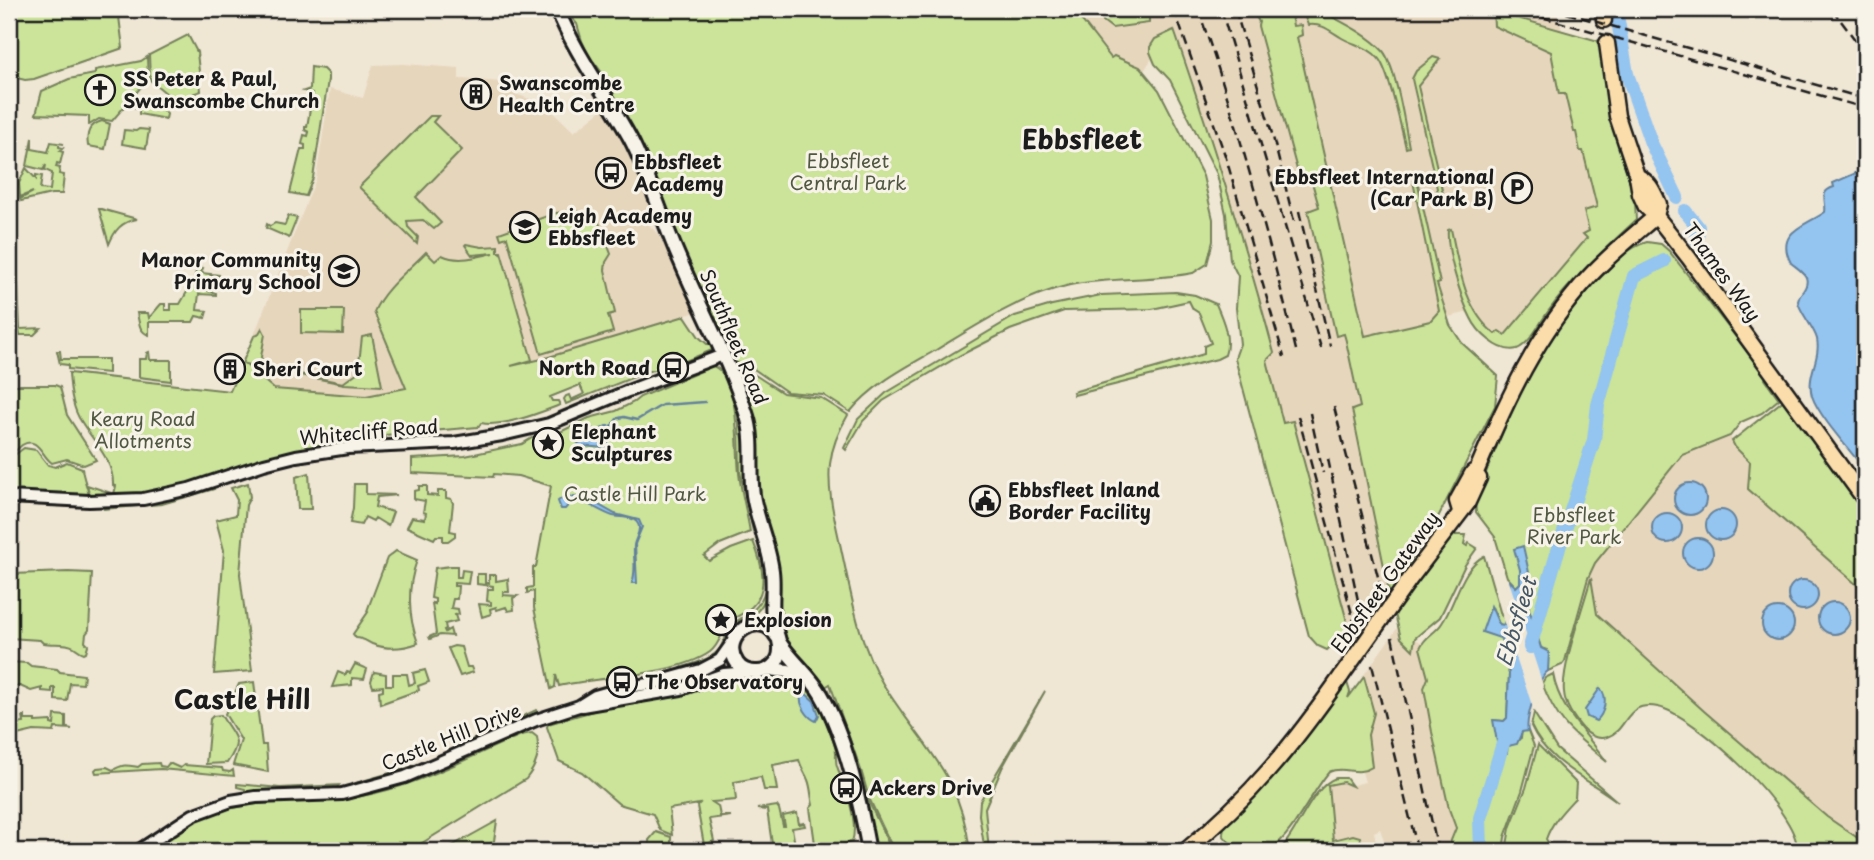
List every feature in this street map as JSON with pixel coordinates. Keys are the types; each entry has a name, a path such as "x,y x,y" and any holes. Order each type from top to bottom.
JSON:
{"main road":[{"name":"Southfleet Road","path":"557,9 566,31 631,140 675,248 742,399 750,426 753,494 772,569 771,601 778,638"},
{"path":"1606,43 1617,116 1637,176 1648,181 1659,204 1656,216"},
{"name":"Ebbsfleet Gateway","path":"1185,851 1228,815 1294,743 1410,579 1467,504 1479,478 1477,470 1536,346 1588,278 1656,216"},
{"name":"Thames Way","path":"1656,216 1865,500"},
{"path":"753,624 771,601"},
{"path":"809,679 788,671 769,669 760,672 740,667 734,658 735,637 744,627 753,624 770,628 820,693 834,721 859,800 869,851"},
{"path":"769,669 779,654 778,638"}],"street":[{"name":"Whitecliff Road","path":"9,497 97,501 143,499 190,489 294,456 348,448 454,443 502,435 558,421 723,355"},
{"name":"Castle Hill Drive","path":"138,851 181,822 209,808 256,797 356,792 423,771 524,725 579,706 594,696 675,678 709,666 725,655 735,637"},
{"name":"Castle Hill Drive","path":"579,706 681,689 724,674 751,671"}],"shaded area":[{"path":"1067,9 1556,9 1613,213 1505,335 1496,334 1474,322 1469,312 1346,341 1360,408 1352,411 1383,557 1403,572 1339,663 1349,629 1293,422 1283,424 1267,360 1274,352 1253,275 1175,31 1152,42 1152,58 1139,79 1113,59 1083,22"},
{"name":"Leigh Academy Ebbsfleet","path":"373,65 459,68 459,79 503,82 510,92 546,105 574,132 603,109 622,133 651,212 648,224 659,235 696,312 542,359 366,396 274,390 243,363 316,179 330,89 363,98"},
{"path":"1730,436 1735,447 1750,462 1749,489 1865,592 1863,841 1829,819 1585,606 1583,578 1682,455"},
{"path":"1413,606 1414,638 1430,648 1456,828 1451,841 1453,851 1388,851 1380,829 1374,832 1378,851 1363,851 1360,837 1353,835 1333,841 1328,785 1343,782 1350,786 1365,782 1354,744 1356,719 1349,696"}],"green space":[{"path":"9,9 118,9 123,48 34,79 9,76"},
{"name":"Ebbsfleet Central Park","path":"564,9 1068,9 1083,22 1111,58 1114,56 1140,67 1159,90 1203,176 1213,219 1213,241 1207,264 1193,273 1070,285 1034,296 984,321 901,370 869,393 850,412 823,395 787,392 748,365 731,365 700,296 703,294 613,98 614,89 594,62 592,63 577,24"},
{"path":"1103,9 1149,9 1149,23 1112,28 1103,21"},
{"path":"1252,9 1290,9 1293,26 1301,25 1302,35 1297,37 1365,336 1430,321 1439,311 1413,181 1417,180 1440,283 1437,284 1450,325 1462,343 1498,376 1495,406 1434,525 1403,572 1408,589 1447,540 1455,535 1466,535 1464,544 1467,546 1469,543 1477,548 1465,565 1440,617 1415,638 1413,650 1401,638 1388,586 1352,410 1360,407 1346,341 1344,334 1336,336 1308,211 1319,207 1310,175 1299,177 1259,22"},
{"path":"1308,9 1318,9 1344,23 1383,51 1396,83 1409,147 1406,148 1391,88 1379,59 1367,49 1326,28 1308,25 1304,15"},
{"path":"1493,11 1602,42 1613,122 1623,161 1638,200 1635,202 1636,220 1567,288 1526,343 1510,350 1496,345 1478,329 1471,318 1455,274 1449,250 1448,230 1451,229 1464,286 1476,313 1495,334 1499,331 1505,335 1587,238 1583,234 1589,231 1584,211 1597,207 1565,94 1559,94 1551,52 1494,26"},
{"path":"1174,30 1251,272 1274,353 1267,360 1283,423 1293,421 1349,629 1327,650 1318,646 1309,636 1235,358 1240,344 1236,308 1238,276 1230,260 1226,214 1217,174 1170,80 1155,64 1150,52 1155,39"},
{"path":"188,35 197,52 201,91 178,103 150,80 149,55"},
{"path":"147,57 148,79 112,121 99,119 89,125 89,116 36,114 42,91 69,79 95,74 95,70 141,61"},
{"path":"1433,57 1440,59 1418,86 1446,207 1441,206 1412,79 1416,71"},
{"path":"311,67 323,69 328,74 328,80 313,178 306,196 290,193 301,149 305,149 302,144 304,135 308,136 309,132 305,127 310,109 313,108 310,105 312,93 304,91 310,89"},
{"path":"141,99 147,105 149,103 153,106 155,103 167,114 166,119 139,114 139,108 133,107"},
{"path":"430,116 438,116 433,122 462,150 416,197 441,223 434,229 423,220 407,221 408,227 418,237 417,244 359,187"},
{"path":"102,121 110,124 105,149 88,146 89,130"},
{"path":"124,130 149,130 146,148 122,144"},
{"path":"32,138 32,149 48,152 51,142 64,144 59,144 59,147 63,148 60,151 63,152 60,164 57,163 56,167 60,168 59,174 64,175 62,194 21,201 20,199 33,192 20,197 19,183 26,168 36,179 36,175 42,176 40,189 50,190 52,173 45,170 46,165 43,170 27,166"},
{"path":"99,209 137,219 119,227 109,244"},
{"path":"574,211 596,215 611,254 605,270 615,313 608,315 613,332 541,354 507,237 501,239 499,233 556,213"},
{"path":"288,216 297,218 289,238 266,228 267,224 285,225"},
{"name":"Ebbsfleet River Park","path":"1647,242 1661,244 1669,251 1766,376 1765,379 1779,399 1762,413 1741,422 1730,436 1682,455 1595,563 1588,578 1565,661 1548,671 1547,650 1541,648 1524,595 1507,577 1495,537 1476,512 1475,501 1527,380 1561,324 1581,298 1618,259 1634,247"},
{"name":"Keary Road Allotments","path":"466,244 498,246 498,252 501,252 532,360 511,366 542,359 685,316 699,337 707,344 712,344 712,350 676,365 673,360 678,355 677,351 661,357 670,367 649,371 566,404 566,396 569,395 571,400 584,394 580,385 550,397 560,405 510,422 385,435 385,442 326,445 317,451 143,495 90,498 87,485 114,494 116,486 113,485 106,459 75,410 69,373 230,391 254,336 258,335 262,328 265,334 261,357 265,367 343,383 358,372 362,337 372,335 382,386 344,384 245,364 274,389 366,396 406,388 374,312 390,288 426,252 435,261 442,255 461,259 494,253 472,255"},
{"path":"197,267 203,268 201,273 219,275 210,276 208,291 216,295 199,294 197,310 207,311 205,318 196,316 193,322 149,322 149,335 143,332 137,313 148,313 149,318 161,304 165,304 165,310 171,310 171,304 180,304 194,280"},
{"path":"18,284 20,329 41,328 34,335 20,335 19,329 9,330 9,285"},
{"path":"1176,292 1195,295 1216,304 1227,336 1225,355 1074,395 1073,392 1204,354 1204,346 1211,343 1199,313 1189,301 1152,309 1064,311 1010,330 883,401 863,421 846,450 844,448 858,419 886,393 1015,316 1101,295"},
{"path":"301,310 344,310 343,334 301,333"},
{"path":"57,351 60,351 61,359 108,359 108,373 68,369 68,365 60,364"},
{"path":"149,352 150,360 171,360 171,381 139,377 139,359 146,359"},
{"name":"Castle Hill Park","path":"713,366 722,373 733,398 740,480 750,532 720,544 704,556 709,561 753,541 761,568 760,595 748,610 730,621 714,649 696,660 659,670 559,686 556,675 555,687 551,689 534,608 534,591 527,593 527,588 533,587 533,567 536,567 551,486 518,476 412,473 412,459 465,456 556,434 589,418 616,411 640,397"},
{"path":"741,366 783,393 821,398 848,415 832,451 830,486 857,620 868,653 883,684 937,761 958,800 970,851 894,851 869,798 830,684 822,689 787,646 779,628 762,519 732,368"},
{"path":"9,385 60,387 67,415 96,460 84,465 67,459 52,463 32,443 22,445 9,456"},
{"path":"734,395 743,414 755,529 753,531 740,472 739,425"},
{"path":"1785,399 1865,507 1865,592 1748,489 1750,462 1732,441"},
{"path":"24,448 36,450 48,465 55,467 67,462 82,468 89,498 9,494 9,459"},
{"path":"309,473 311,509 298,509 296,477"},
{"path":"248,483 250,497 246,505 240,574 252,671 214,674 224,550 216,520 236,515 237,500 231,488"},
{"path":"354,484 366,484 366,494 397,495 377,497 375,507 393,512 388,526 375,518 373,521 365,517 361,525 350,523"},
{"path":"213,485 214,489 162,504 103,509 109,505"},
{"path":"419,486 427,486 427,495 438,496 438,491 446,491 446,498 451,499 453,503 450,531 455,532 455,536 448,541 443,541 443,536 436,536 434,539 407,527 412,517 425,519 425,501 414,499 414,491 419,490"},
{"path":"757,541 760,543 767,571 767,590 761,607 735,628 713,659 682,672 681,668 702,661 717,652 729,628 758,605 765,587 766,568"},
{"path":"396,551 417,560 410,602 418,643 389,648 356,638 353,634 368,612 387,558"},
{"path":"1484,556 1501,615 1505,620 1504,626 1499,624 1492,607 1509,674 1507,718 1504,721 1494,720 1499,753 1521,738 1522,731 1528,731 1534,746 1503,851 1451,851 1450,843 1456,828 1449,809 1432,732 1424,688 1428,678 1420,648 1447,615 1464,577"},
{"path":"457,566 457,577 461,577 462,570 470,571 468,584 454,583 454,586 458,586 457,599 453,599 451,608 458,609 459,614 455,615 457,621 445,624 444,630 445,632 450,629 452,636 440,635 430,639 429,637 436,634 432,603 435,604 435,599 431,598 435,568"},
{"path":"92,573 86,652 67,645 43,643 40,640 9,638 12,609 10,600 13,597 14,582 11,579 12,574"},
{"path":"477,574 485,574 485,583 489,583 489,575 496,575 496,581 508,579 509,592 504,592 503,595 517,596 513,598 514,610 508,611 506,607 497,610 496,607 490,609 491,614 482,617 479,604 491,605 491,602 487,601 488,589 493,589 493,586 477,584"},
{"path":"1591,578 1597,614 1827,817 1865,843 1858,851 1797,851 1794,834 1782,813 1764,791 1719,746 1674,714 1658,707 1647,706 1633,712 1607,737 1594,736 1583,729 1566,702 1564,681 1569,652"},
{"path":"461,647 467,667 471,667 473,672 460,676 448,648"},
{"path":"9,662 84,675 83,684 70,683 67,701 55,700 55,688 52,688 52,692 42,691 42,688 31,691 20,686 9,686"},
{"path":"355,664 367,669 364,679 352,678 352,685 332,687 338,672 345,675 350,673"},
{"path":"425,670 429,682 418,686 419,690 380,704 379,691 383,690 383,686 373,687 371,681 374,672 386,674 386,685 393,685 393,674 407,674 409,685 415,683 413,673"},
{"path":"1553,674 1567,710 1607,762 1568,728 1554,709 1542,683"},
{"path":"777,677 797,683 812,695 835,745 836,764 847,795 854,834 852,842 830,851 816,851 810,808 813,805 808,780 799,760 773,765 777,790 764,790 761,777 734,782 736,800 712,802 718,806 720,816 731,816 709,819 714,841 704,845 697,806 699,804 669,809 672,835 660,830 653,814 619,804 582,772 559,761 547,727 548,724 600,709 674,697 725,681 759,681"},
{"path":"1364,677 1374,713 1368,735 1372,767 1361,771 1329,772 1287,834 1272,848 1247,851 1232,844 1223,835 1224,825 1346,679 1350,692 1348,698"},
{"path":"254,682 262,745 266,745 268,772 233,765 241,740 225,714 239,684"},
{"path":"829,690 867,798 892,851 875,851 867,811 825,692"},
{"path":"1045,691 1002,768 985,808 989,851 985,851 979,815 980,801"},
{"path":"536,710 538,715 403,774 363,784 359,782 421,764"},
{"path":"1534,713 1557,749 1618,802 1547,751 1531,726"},
{"path":"55,715 66,716 66,728 72,729 55,728 54,732 34,731 9,737 9,725 24,723 23,716 25,720 51,721 54,725"},
{"path":"221,715 235,738 235,748 227,763 206,764 210,719"},
{"path":"532,733 537,737 538,754 526,779 409,851 145,851 197,818 231,805 233,808 263,803 341,799 378,793 420,779 521,735"},
{"path":"1538,745 1576,783 1575,798 1548,833 1546,839 1549,851 1506,851 1510,828 1526,788"},
{"path":"159,763 160,766 166,767 169,763 180,768 184,765 222,768 223,771 233,770 234,776 161,769 96,773 95,770"},
{"path":"1336,778 1346,778 1352,786 1343,782 1328,785 1333,840 1353,835 1360,837 1363,851 1279,851 1320,790"},
{"path":"237,784 280,788 339,785 336,789 246,794 245,789 237,787"},
{"path":"777,806 783,826 783,816 797,813 799,824 804,823 805,826 792,828 796,851 773,851 767,810 757,809"},
{"path":"497,821 494,841 481,851 443,851"},
{"path":"656,832 671,837 671,851 650,849 649,840"}],"water":[{"path":"1865,169 1865,470 1828,424 1812,396 1811,381 1818,347 1817,339 1798,301 1806,286 1806,278 1791,263 1786,244 1794,231 1825,212 1825,194 1834,187 1833,183"},
{"path":"612,426 615,430 606,448 581,446 573,439 577,431 587,427 598,431"},
{"path":"1690,483 1701,488 1706,499 1701,510 1690,515 1679,510 1674,499 1679,488"},
{"path":"565,496 588,499 615,514 639,520 642,527 635,544 637,583 632,583 635,569 634,545 639,529 636,521 613,516 573,500 565,509 561,509 558,501"},
{"path":"1721,510 1732,514 1736,525 1732,536 1721,540 1710,536 1706,525 1710,514"},
{"path":"1667,513 1678,517 1682,528 1678,539 1667,543 1656,539 1652,528 1656,517"},
{"path":"1698,538 1709,542 1713,553 1709,564 1698,568 1687,564 1683,553 1687,542"},
{"path":"1523,546 1533,590 1525,595 1541,648 1549,652 1548,671 1533,700 1528,731 1522,732 1517,744 1508,746 1507,753 1499,753 1493,720 1504,721 1507,718 1509,674 1500,638 1482,632 1491,606 1499,624 1504,625 1510,581 1516,587 1520,583 1520,570 1514,549"},
{"path":"1803,580 1814,584 1818,595 1814,606 1803,610 1792,606 1788,595 1792,584"},
{"path":"1834,602 1845,607 1850,618 1845,629 1834,634 1823,629 1818,618 1823,607"},
{"path":"1778,608 1789,613 1794,624 1789,635 1778,640 1767,635 1762,624 1767,613"},
{"path":"1600,688 1604,696 1604,706 1596,721 1587,717 1585,710"},
{"path":"805,693 814,701 819,715 816,721 803,707 801,696"}],"pier":[{"path":"1508,578 1543,685 1534,711 1502,617"}],"waterway":[{"name":"Ebbsfleet","path":"1616,9 1627,74 1651,143 1677,197"},
{"name":"Ebbsfleet","path":"1685,211 1698,227 1697,240"},
{"name":"Ebbsfleet","path":"1530,647 1594,440 1598,405 1634,276 1664,261"},
{"path":"619,418 637,420 662,405 705,402"},
{"path":"612,426 617,419"},
{"name":"Ebbsfleet","path":"1481,851 1480,818 1505,737"}],"railway":[{"path":"1174,9 1226,158 1284,357"},
{"path":"1198,9 1252,180 1297,354"},
{"path":"1221,9 1321,348"},
{"path":"1235,9 1273,137 1295,225"},
{"path":"1513,9 1865,108"},
{"path":"1552,9 1862,98"},
{"path":"1832,9 1865,53"},
{"path":"1299,211 1330,346"},
{"path":"1334,407 1384,600"},
{"path":"1310,413 1323,473"},
{"path":"1298,416 1358,636"},
{"path":"1328,459 1360,610"},
{"path":"1392,637 1438,851"},
{"path":"1372,665 1418,851"}],"place":[{"name":"SS Peter & Paul, Swanscombe Church","path":"100,90"},
{"name":"Swanscombe Health Centre","path":"476,94"},
{"name":"Ebbsfleet Academy","path":"611,173"},
{"name":"Ebbsfleet International (Car Park B)","path":"1517,188"},
{"name":"Leigh Academy Ebbsfleet","path":"525,227"},
{"name":"Manor Community Primary School","path":"344,271"},
{"name":"North Road","path":"673,368"},
{"name":"Sheri Court","path":"230,369"},
{"name":"Elephant Sculptures","path":"548,443"},
{"name":"Ebbsfleet Inland Border Facility","path":"985,501"},
{"name":"Explosion","path":"721,620"},
{"name":"The Observatory","path":"622,682"},
{"name":"Ackers Drive","path":"846,788"}],"district":[{"name":"Ebbsfleet","path":"1082,140"},
{"name":"Castle Hill","path":"242,700"}]}
